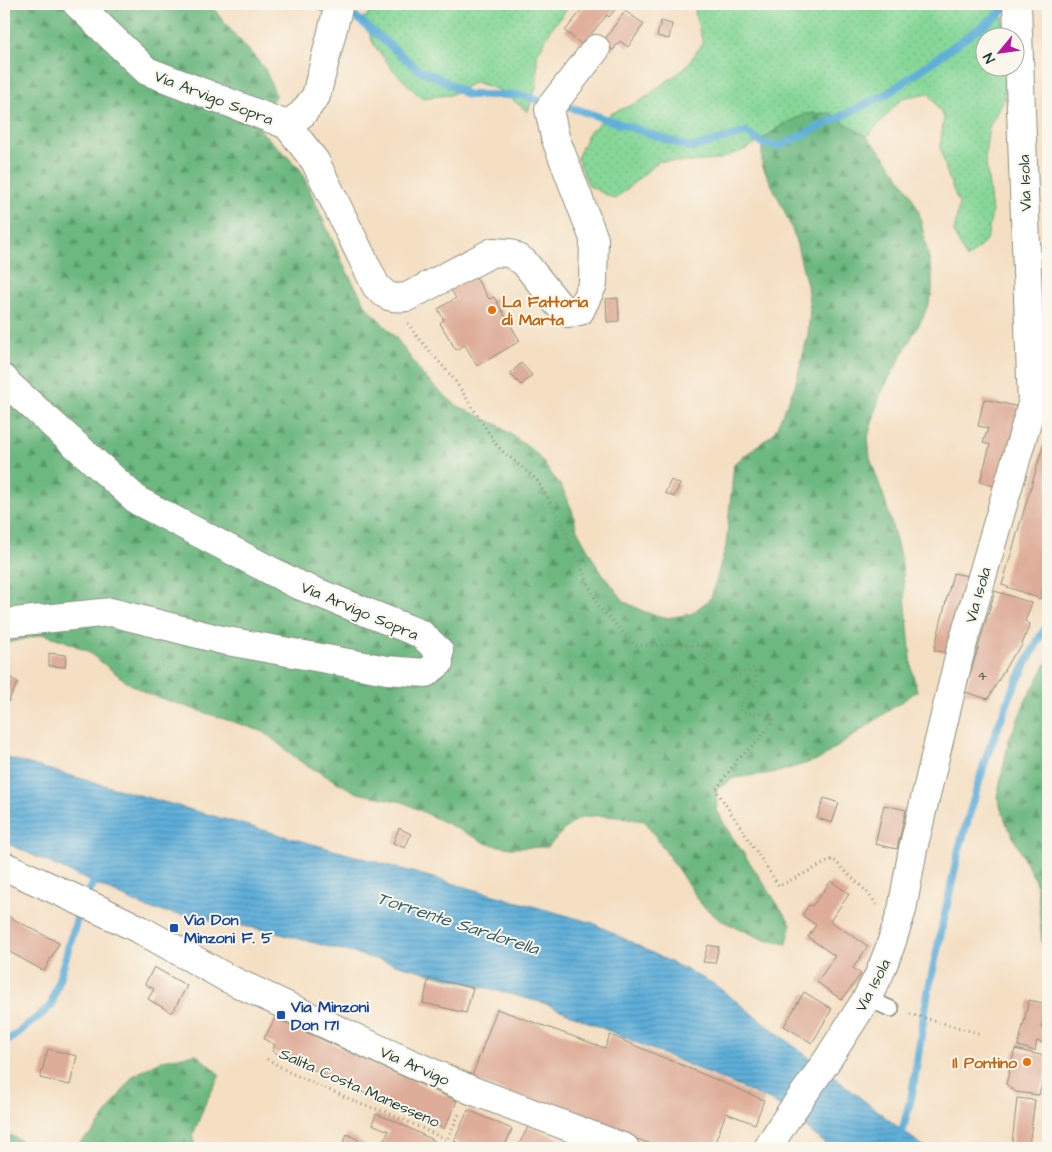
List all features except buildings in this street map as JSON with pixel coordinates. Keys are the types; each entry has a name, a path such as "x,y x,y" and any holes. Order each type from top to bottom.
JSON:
{"street":[{"name":"Via Arvigo Sopra","path":"77,4 148,71 287,125"},
{"path":"339,4 316,96 302,114 287,125 315,162 376,286 384,294 394,299 407,297 494,252 509,253 524,262 557,303 568,313 580,311 594,284 594,238 555,137 548,109 596,49"},
{"name":"Via Isola","path":"768,1148 826,1062 879,1004 879,975 902,910 913,849 960,653 1040,404 1017,4"},
{"name":"Via Arvigo Sopra","path":"4,379 138,501 296,584 422,634 439,651 439,663 426,674 387,670 222,640 111,612 4,623"},
{"name":"Via Arvigo","path":"4,866 141,930 227,978 383,1051 471,1090 625,1148"}],"path":[{"path":"394,299 415,334 454,379 498,447 537,480 561,521 598,606 636,645 678,646 695,644 713,648 703,665 723,682 754,668 756,680 739,709 752,715 770,711 774,721 758,741 737,760 716,790 779,886 833,859 868,893 881,912"},
{"path":"879,1004 980,1034"},
{"name":"Salita Costa Manesseno","path":"267,1059 289,1072 363,1105 387,1112 447,1140 471,1090"}],"green space":[{"path":"4,4 211,4 222,20 265,69 276,96 256,118 262,132 300,169 345,268 366,306 397,339 422,374 438,390 456,405 498,425 536,453 562,488 572,510 577,530 598,568 625,602 645,612 667,618 691,614 711,598 726,546 734,464 774,433 795,386 808,335 810,309 807,285 794,234 762,165 762,140 782,125 805,114 830,113 867,137 883,154 909,191 919,212 932,273 932,294 924,315 880,395 868,437 870,458 885,500 902,563 912,671 917,691 820,759 778,772 734,778 716,790 717,810 727,829 791,924 787,944 765,940 720,920 702,905 645,821 588,816 572,823 548,847 511,848 488,844 403,802 357,793 301,762 264,732 148,694 127,682 87,651 65,641 43,634 4,644"},
{"path":"384,4 571,4 551,29 537,55 537,84 528,112 502,91 475,82 450,95 421,98 392,69 374,45 363,18"},
{"path":"696,4 1002,4 1004,28 974,28 974,78 1006,78 1003,101 989,127 985,156 992,212 987,240 967,259 954,233 959,204 948,176 940,147 944,118 929,93 902,98 867,137 830,113 782,125 762,140 744,150 717,160 659,161 615,199 589,186 577,158 589,132 612,113 639,102 685,68 703,43 695,15"},
{"path":"1048,660 1048,953 1042,944 1035,880 1007,825 997,797 1009,740 1026,700"},
{"path":"196,1054 220,1075 205,1104 193,1135 195,1148 73,1148 95,1130 133,1076 162,1060"},
{"path":"4,1132 6,1133 35,1148 4,1148"}],"water":[{"name":"Torrente Sardorella","path":"4,757 593,923 714,984 925,1148 831,1148 772,1101 544,1003 265,930 150,909 4,842"}],"waterway":[{"path":"560,105 692,148 746,132 764,144 780,146 887,94 1010,6"},
{"path":"345,8 419,70 435,76 468,95 521,95 548,103"},
{"path":"898,1148 912,1094 927,997 959,849 987,755 1012,691 1041,635 1048,626"},
{"path":"4,1044 51,1006 80,909 98,874"}],"place":[{"name":"La Fattoria di Marta","path":"492,310"},
{"name":"Via Don Minzoni F. 5","path":"174,928"},
{"name":"Via Minzoni Don 171","path":"281,1015"},
{"name":"Il Pontino","path":"1027,1062"}]}
